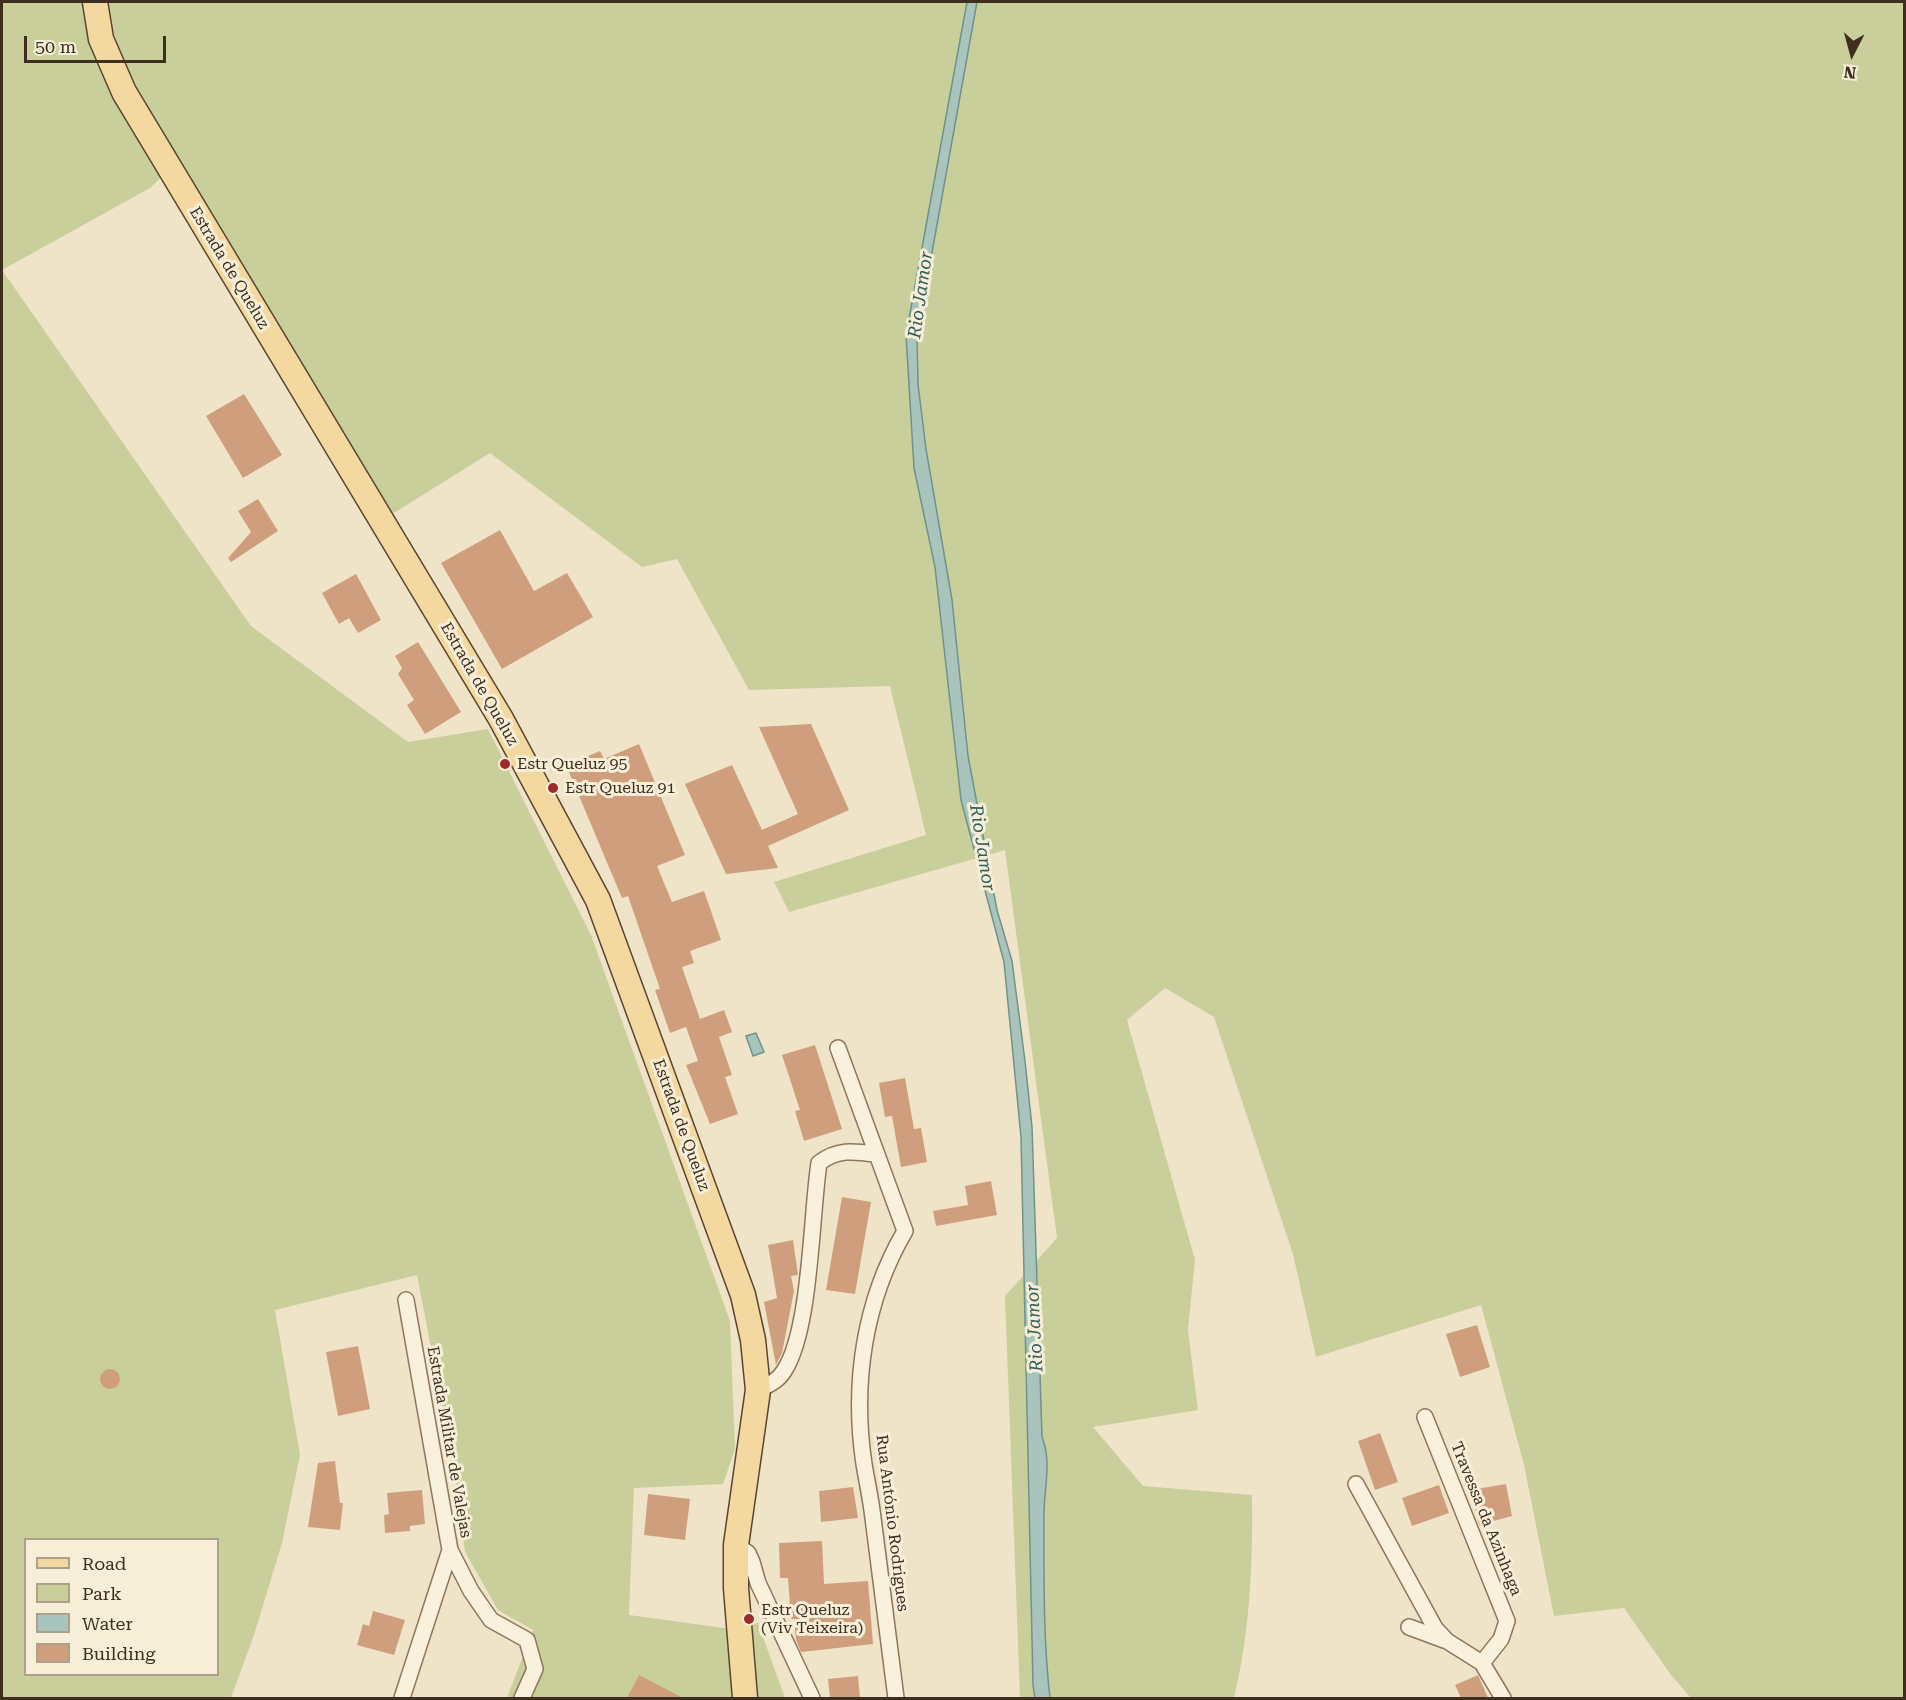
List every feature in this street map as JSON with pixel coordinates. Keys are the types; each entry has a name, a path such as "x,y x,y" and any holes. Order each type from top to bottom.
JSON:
{"main road":[{"name":"Estrada de Queluz","path":"95,2 101,39 124,92 501,718 598,900 743,1295 753,1340 758,1390 736,1545 736,1588 745,1698"}],"street":[{"name":"Rua António Rodrigues","path":"838,1048 905,1231 892,1252 874,1298 863,1343 861,1402 864,1463 873,1512 896,1698"},
{"path":"758,1390 776,1381 784,1371 802,1318 819,1162 831,1153 850,1151 875,1154"},
{"name":"Estrada Militar de Valejas","path":"406,1300 450,1550 471,1590 491,1620 527,1640 535,1669 522,1698"},
{"name":"Travessa da Azinhaga","path":"1425,1417 1507,1621 1501,1639 1482,1663"},
{"path":"1356,1484 1435,1628 1447,1641"},
{"path":"736,1545 748,1553 753,1562 758,1583 812,1698"},
{"path":"402,1698 450,1550"},
{"path":"1409,1627 1447,1641 1482,1663 1503,1698"}],"green space":[{"path":"2,2 1904,2 1904,1698 1691,1698 1671,1675 1624,1608 1554,1616 1524,1465 1481,1305 1316,1357 1293,1254 1214,1017 1165,988 1127,1020 1195,1260 1188,1330 1198,1410 1093,1427 1143,1486 1252,1495 1252,1546 1247,1623 1234,1698 1020,1698 1005,1296 1057,1238 1005,850 789,912 774,882 926,835 890,686 749,690 677,559 642,567 490,453 381,521 170,169 150,188 2,270"},
{"path":"2,270 251,626 408,742 488,729 591,935 730,1321 735,1449 723,1484 634,1488 629,1615 724,1628 758,1623 785,1698 507,1698 533,1630 498,1610 465,1552 453,1462 417,1275 275,1310 300,1455 282,1543 254,1635 231,1698 2,1698"}],"water":[{"name":"Rio Jamor","path":"967,2 977,2 917,336 918,384 926,449 952,600 968,756 997,910 1012,961 1032,1127 1042,1437 1047,1456 1044,1583 1050,1698 1035,1698 1033,1685 1021,1137 1004,962 961,800 935,567 914,468 906,335"},
{"path":"756,1033 764,1052 753,1056 746,1036"}],"building":[{"path":"244,394 282,455 243,478 206,416"},
{"path":"258,499 278,531 231,562 228,558 251,532 238,511"},
{"path":"500,530 534,591 567,573 593,617 502,669 441,563"},
{"path":"356,574 381,620 358,633 349,618 339,624 322,593"},
{"path":"418,642 461,712 425,734 407,705 414,700 398,674 402,668 395,656"},
{"path":"811,724 849,810 768,846 778,868 726,874 685,784 732,765 762,830 798,814 759,727"},
{"path":"639,744 685,855 657,866 672,902 704,891 721,940 690,951 694,963 682,967 700,1019 724,1010 732,1032 719,1037 732,1075 725,1077 738,1114 710,1124 686,1065 698,1061 686,1027 670,1033 655,990 660,989 628,896 622,898 566,765 600,751 604,759"},
{"path":"815,1045 842,1129 804,1141 795,1111 800,1110 782,1055"},
{"path":"905,1078 914,1129 921,1128 927,1162 901,1167 892,1116 885,1117 879,1083"},
{"path":"991,1181 997,1215 936,1226 933,1211 968,1205 965,1186"},
{"path":"842,1197 871,1202 855,1294 826,1290"},
{"path":"793,1240 798,1275 791,1276 794,1291 782,1353 776,1365 764,1302 777,1298 768,1245"},
{"path":"1477,1325 1490,1367 1460,1377 1446,1334"},
{"path":"358,1346 370,1409 338,1416 326,1352"},
{"path":"106,1369 114,1369 120,1375 120,1383 114,1389 106,1389 100,1383 100,1375"},
{"path":"1380,1433 1398,1482 1375,1490 1358,1441"},
{"path":"335,1461 340,1503 343,1503 340,1530 308,1527 318,1463"},
{"path":"1506,1484 1512,1516 1479,1525 1471,1490"},
{"path":"1439,1485 1449,1513 1412,1526 1402,1498"},
{"path":"853,1487 858,1518 821,1522 819,1491"},
{"path":"422,1490 425,1524 410,1526 410,1531 385,1533 384,1515 389,1514 387,1493"},
{"path":"648,1494 690,1499 685,1540 644,1535"},
{"path":"822,1541 824,1584 868,1581 873,1644 801,1652 796,1640 794,1619 791,1619 788,1578 780,1578 779,1543"},
{"path":"373,1611 405,1620 394,1655 357,1645 363,1624 369,1626"},
{"path":"639,1675 683,1698 627,1698"},
{"path":"1478,1675 1488,1698 1461,1698 1455,1685"},
{"path":"858,1676 860,1698 830,1698 828,1679"}],"place":[{"name":"Estr Queluz 95","path":"505,764"},
{"name":"Estr Queluz 91","path":"553,788"},
{"name":"Estr Queluz (Viv Teixeira)","path":"749,1619"}]}
